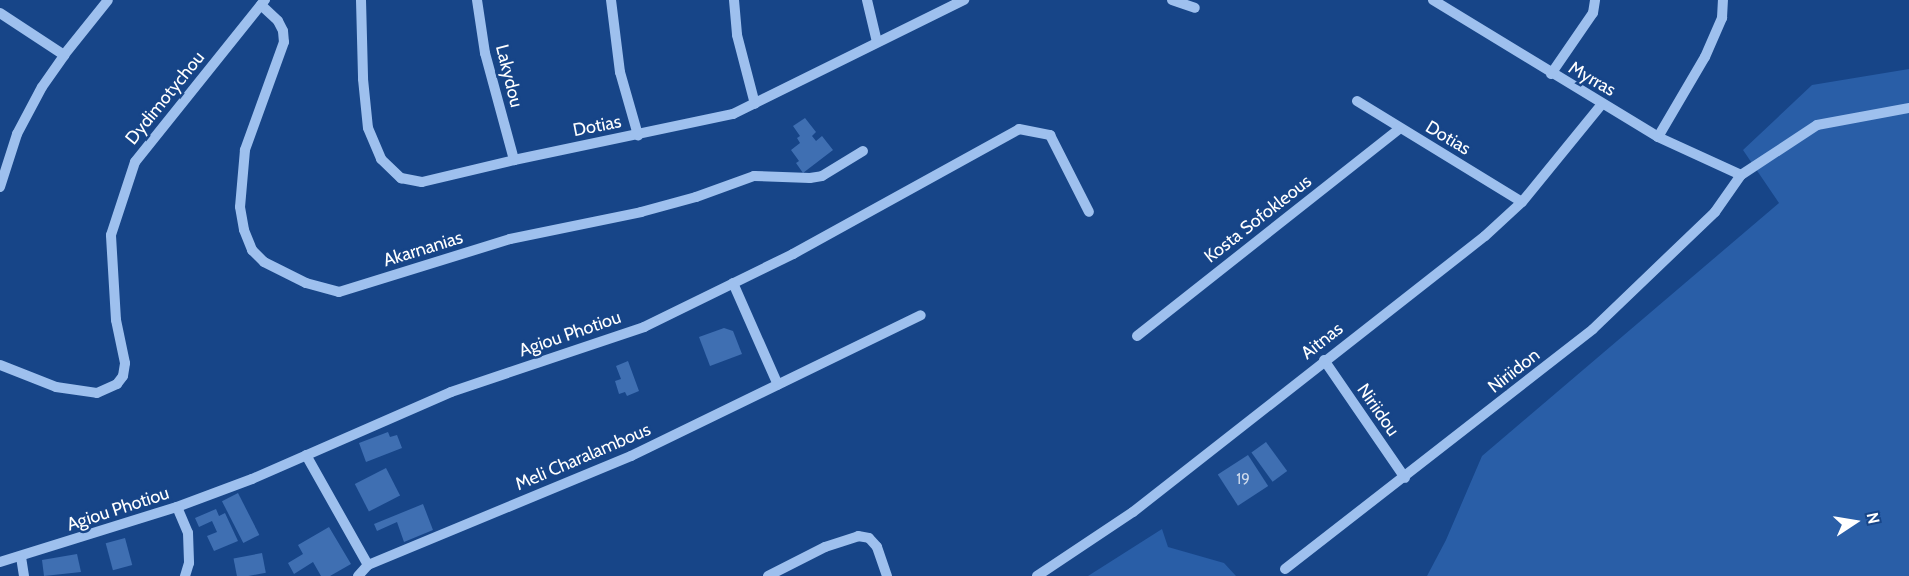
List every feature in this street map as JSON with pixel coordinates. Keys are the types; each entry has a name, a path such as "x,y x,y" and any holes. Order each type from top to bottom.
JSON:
{"street":[{"path":"0,187 17,134 42,87 64,55 108,0"},
{"name":"Dotias","path":"361,0 363,78 368,128 381,159 401,178 422,182 514,160 733,114 964,0"},
{"name":"Lakydou","path":"477,0 485,53 514,160"},
{"path":"611,0 620,72 638,135"},
{"path":"734,0 737,35 755,104"},
{"path":"867,0 877,42"},
{"path":"1172,0 1195,9"},
{"name":"Myrras","path":"1433,0 1551,74 1658,137 1741,175"},
{"path":"1551,74 1593,13 1595,0"},
{"path":"1658,137 1705,57 1722,18 1723,0"},
{"name":"Akarnanias","path":"263,3 278,21 283,31 284,42 246,150 240,207 244,230 252,250 264,262 306,283 339,292 510,239 641,212 696,197 754,176 810,178 822,176 863,151"},
{"name":"Dydimotychou","path":"0,365 56,387 97,393 117,384 123,376 125,363 116,320 111,235 135,162 263,3"},
{"path":"0,13 64,55"},
{"name":"Dotias","path":"1357,100 1400,129 1522,202"},
{"name":"Aitnas","path":"1037,576 1133,512 1485,236 1522,202 1602,104"},
{"path":"1741,175 1816,125 1909,108"},
{"name":"Agiou Photiou","path":"0,562 177,507 452,392 644,327 793,254 1019,129 1050,135 1089,212"},
{"name":"Kosta Sofokleous","path":"1137,336 1400,129"},
{"name":"Niriidon","path":"1285,569 1405,478 1593,329 1715,212 1741,175"},
{"path":"733,284 778,385"},
{"name":"Meli Charalambous","path":"368,565 631,456 921,315"},
{"name":"Niriidou","path":"1324,360 1405,478"},
{"path":"306,455 368,565 358,576"},
{"path":"177,507 188,533 189,562 185,576"},
{"path":"768,576 825,548 858,536 869,538 877,547 887,576"},
{"path":"21,557 24,576"}],"shaded area":[{"path":"1909,69 1909,576 1427,576 1446,540 1482,456 1779,203 1743,150 1812,85"},
{"path":"1162,529 1168,547 1224,563 1236,576 1088,576"}],"building":[{"path":"805,118 816,132 812,136 816,141 822,136 833,150 803,173 796,163 799,161 791,150 800,143 797,138 800,136 793,126"},
{"path":"724,328 733,331 742,354 710,366 699,337"},
{"path":"628,361 639,391 627,396 625,392 619,394 615,381 621,379 616,366"},
{"path":"388,432 390,437 397,435 402,448 366,462 359,443"},
{"path":"1266,442 1287,471 1273,482 1251,453"},
{"path":"1248,455 1268,486 1238,506 1218,475"},
{"path":"386,468 400,496 369,512 355,484"},
{"path":"238,493 259,535 243,543 222,501"},
{"path":"423,504 433,530 404,542 397,522 377,531 374,524"},
{"path":"216,509 219,516 225,513 238,541 214,551 207,536 217,532 212,521 199,527 195,518"},
{"path":"329,527 351,564 330,576 321,576 313,562 294,574 288,563 303,554 298,545"},
{"path":"125,538 132,565 113,570 106,543"},
{"path":"262,553 266,573 237,576 234,559"},
{"path":"77,554 81,572 44,576 42,560"}]}
